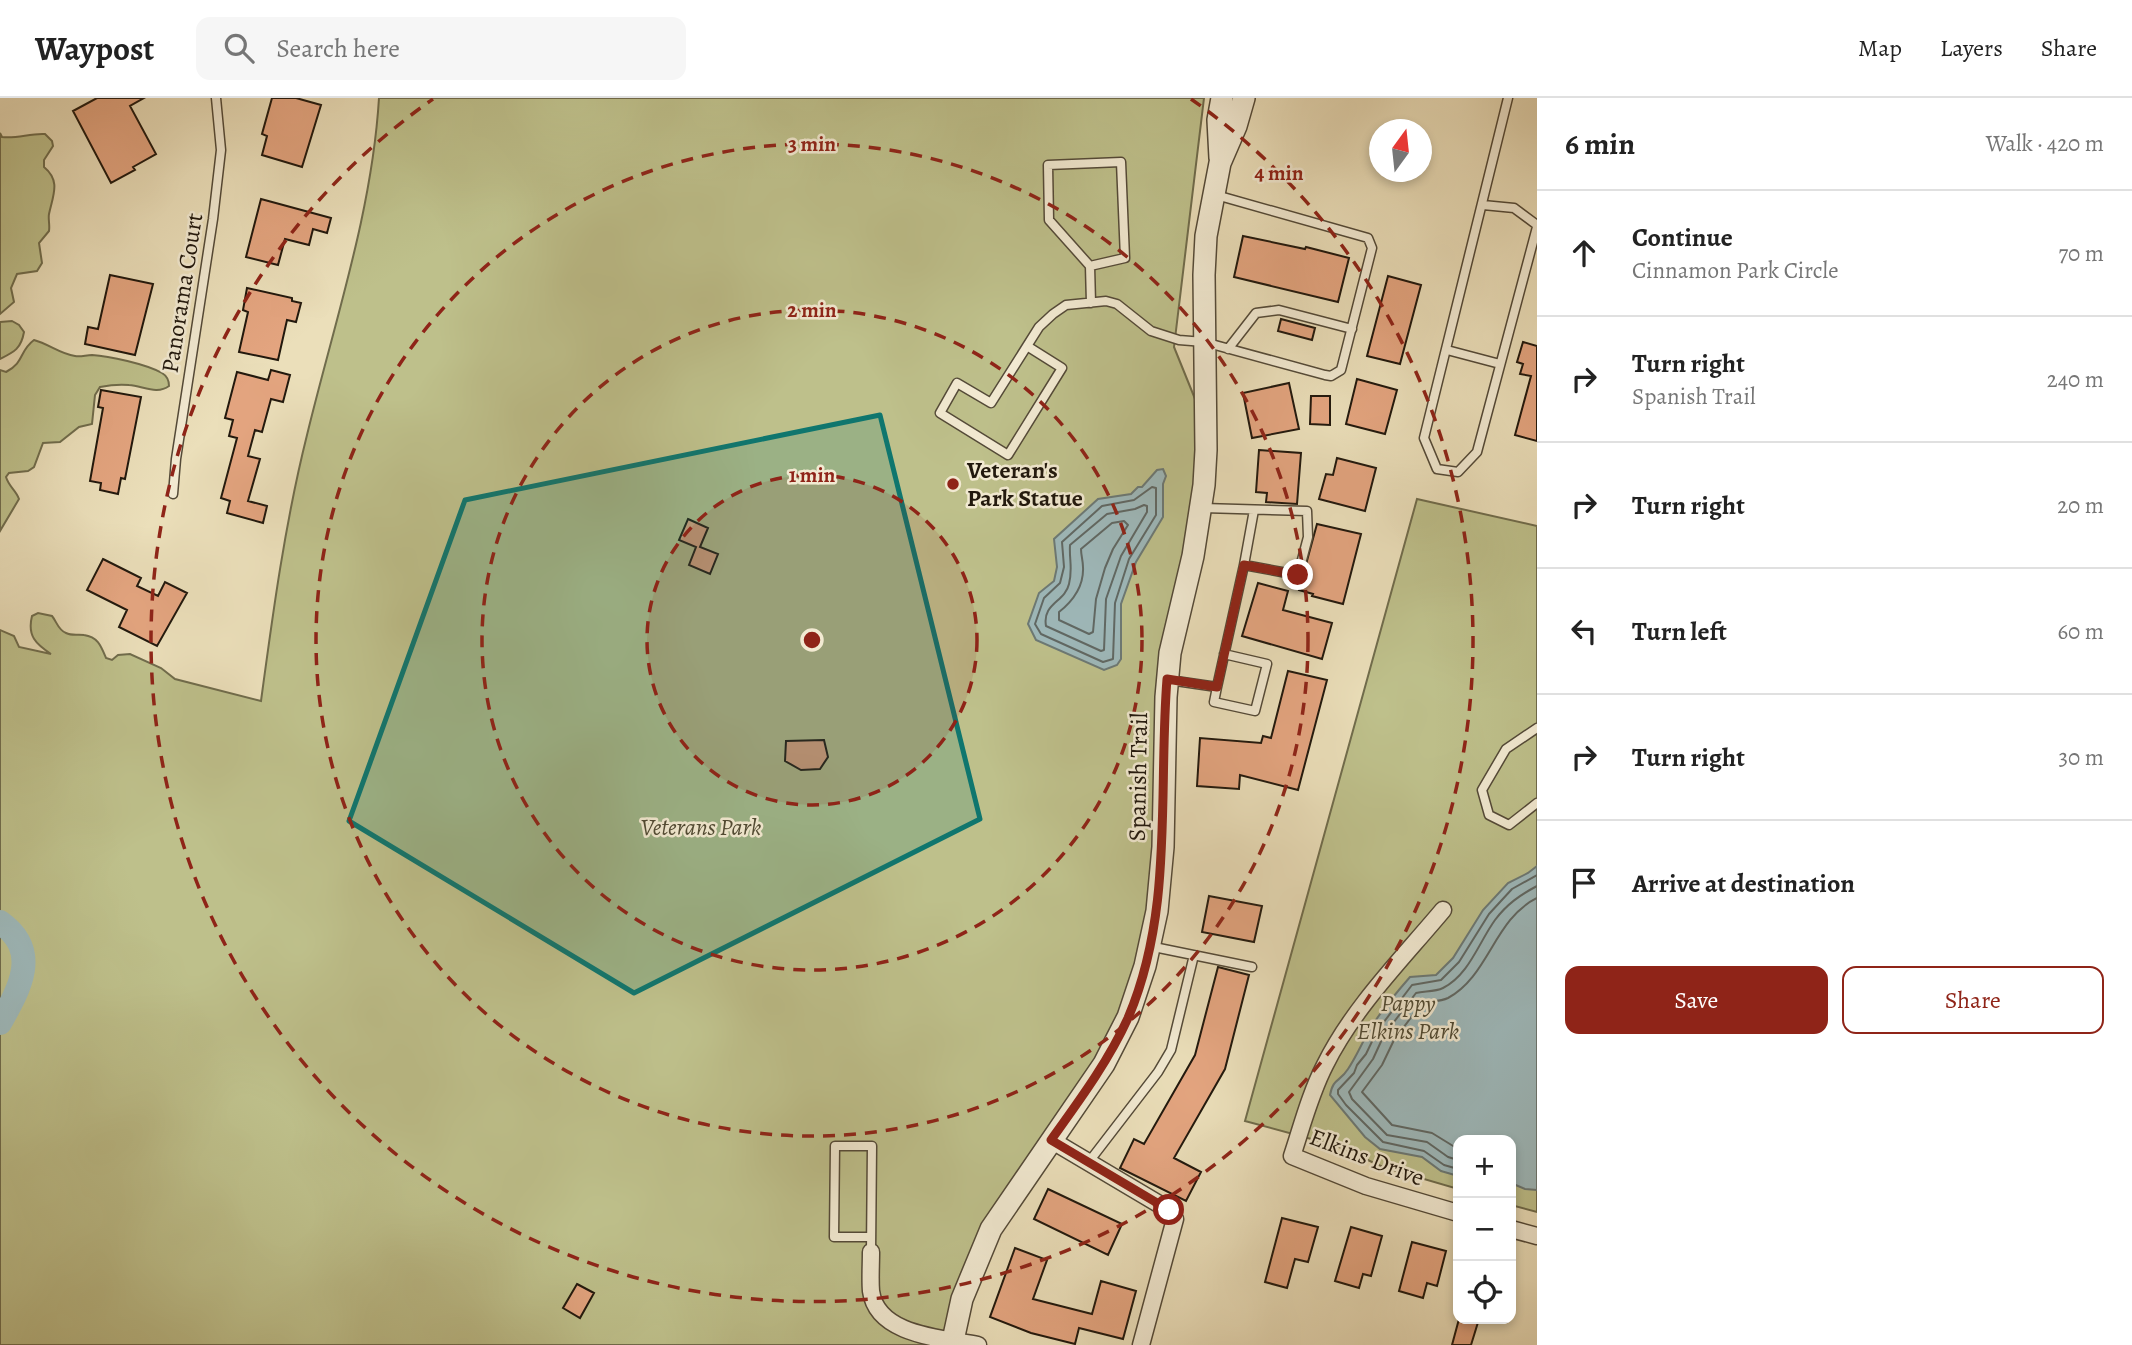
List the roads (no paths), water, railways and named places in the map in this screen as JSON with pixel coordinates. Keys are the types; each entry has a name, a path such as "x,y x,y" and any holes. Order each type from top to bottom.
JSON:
{"street":[{"name":"Spanish Trail","path":"1220,163 1218,120 1222,98"},
{"name":"Spanish Trail","path":"952,1342 962,1299 991,1229 1110,1053 1128,1017 1149,946 1157,911 1163,847 1167,679 1170,653 1193,556 1206,450 1206,236 1220,163 1236,126 1244,98"},
{"name":"Elkins Drive","path":"1443,910 1372,995 1336,1044 1311,1098 1292,1156 1366,1186 1453,1212"},
{"path":"1051,1140 1169,1210 1174,1219 1141,1345"},
{"path":"1516,1230 1537,1236"},
{"path":"871,1244 871,1293 880,1312 892,1325 952,1342 978,1345"}],"lane":[{"name":"Panorama Court","path":"173,494 221,150 216,98"},
{"path":"1483,205 1514,208 1537,226 1477,452 1458,472 1437,469 1424,438 1508,98"},
{"path":"1090,266 1125,258 1121,162 1048,164 1049,220 1090,266 1091,303"},
{"path":"1027,346 1062,368 1008,455 940,414 957,383 991,403 1027,346 1039,327 1066,305 1106,302 1117,304 1151,331 1179,340 1204,342 1331,376 1341,370 1372,248 1368,238 1213,194"},
{"path":"1228,349 1256,313 1279,310 1352,329"},
{"path":"1447,349 1500,364"},
{"path":"1200,508 1307,512 1307,537 1298,575 1244,565"},
{"path":"1224,654 1267,664 1255,711 1214,702 1224,654 1244,565 1254,510"},
{"path":"1167,679 1217,687"},
{"path":"1537,728 1506,749 1482,790 1489,815 1509,825 1537,803"},
{"path":"1149,946 1252,967"},
{"path":"1088,1163 1158,1072 1171,1050 1194,956"},
{"path":"835,1146 872,1146 871,1244 834,1237 835,1146"}],"water":[{"path":"1163,469 1166,476 1163,484 1163,517 1136,562 1121,604 1121,659 1117,665 1104,670 1036,640 1028,624 1039,593 1054,581 1057,567 1054,539 1098,499 1131,494 1138,487 1142,487 1157,470"},
{"path":"1537,866 1537,1190 1516,1185 1516,1135 1453,1135 1453,1175 1441,1171 1422,1157 1380,1149 1365,1137 1330,1095 1376,1019 1410,977 1436,975 1453,958 1483,910 1508,883"}],"waterway":[{"path":"0,922 13,933 23,957 20,983 0,1023"}],"place":[{"name":"Veteran's Park Statue","path":"953,484"}],"park label":[{"name":"Veterans Park","path":"701,827"},
{"name":"Pappy Elkins Park","path":"1408,1017"}]}
